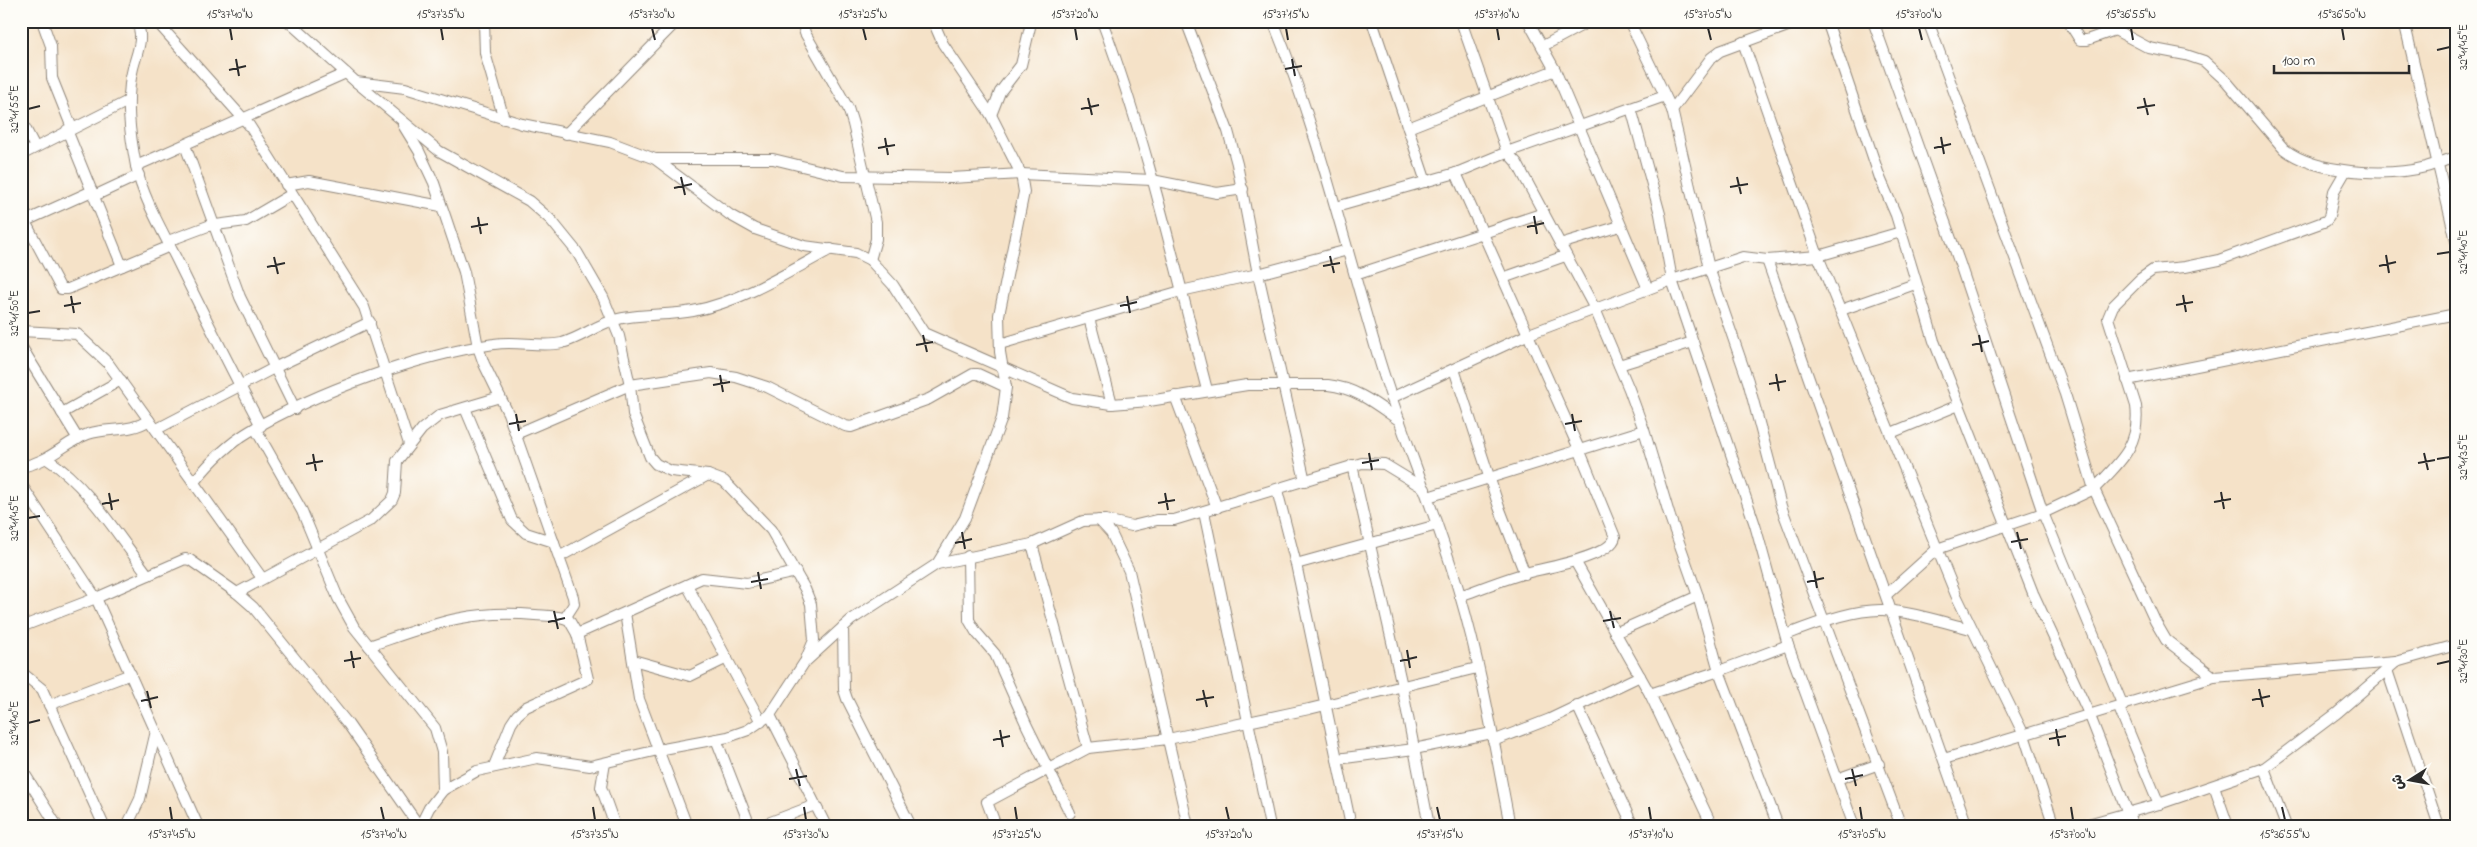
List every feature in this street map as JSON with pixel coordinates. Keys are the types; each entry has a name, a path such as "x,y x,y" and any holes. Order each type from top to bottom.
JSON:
{"street":[{"path":"42,21 51,46 52,78 93,193 122,266"},
{"path":"136,21 141,38 129,86 128,101 138,171 169,244 319,547 346,615 435,728 442,752 443,790"},
{"path":"156,21 244,118 364,307 410,444"},
{"path":"22,626 96,598 185,559 190,560 237,592 253,607 348,724 420,826 429,808 443,790 467,775 494,766 537,758 584,766 744,732 770,715 804,663 814,640 814,633 811,604 796,572 771,530 724,481 708,475 672,471 656,464 650,457 633,414 630,385 614,320 577,252 551,220 529,201 439,151 356,82 288,21"},
{"path":"484,21 485,53 504,119"},
{"path":"566,134 677,21"},
{"path":"802,21 805,32 848,108 866,176 876,232 870,260"},
{"path":"933,21 943,44 991,115 1021,174 1023,202 999,315 1000,344 1006,387 1002,418 965,518 937,564"},
{"path":"991,115 1000,92 1020,65 1030,28 1030,21"},
{"path":"1102,21 1121,73 1152,180 1207,390"},
{"path":"1186,21 1228,131 1243,189 1258,274 1305,481"},
{"path":"1273,21 1308,114 1391,398 1427,493 1460,596 1478,668 1510,826"},
{"path":"1372,21 1426,182"},
{"path":"1461,21 1486,97 1507,152 1517,163 1595,309 1619,365 1644,430 1670,517 1698,596 1719,671 1778,826"},
{"path":"1528,21 1555,70 1648,289"},
{"path":"1542,46 1590,21"},
{"path":"1629,21 1672,110 1709,268 1748,381 1781,506 1901,826"},
{"path":"1672,110 1711,58 1720,51 1801,21"},
{"path":"1827,21 1901,232 1934,341 2033,593 2090,716 2133,826"},
{"path":"1873,21 1960,264 2043,513 2159,804"},
{"path":"1928,21 2065,394 2094,489 2154,621 2166,640 2214,677"},
{"path":"2068,21 2080,40 2087,40 2115,30 2149,48 2186,55 2204,62 2226,81 2292,156 2346,172 2395,171 2425,167 2456,157"},
{"path":"2407,22 2456,241"},
{"path":"1743,42 1818,256 1971,629 2024,735 2054,826"},
{"path":"1408,128 1555,70"},
{"path":"346,73 185,145 93,193 22,220 61,289 68,288 122,266 214,225 246,221 289,189 309,181 441,206"},
{"path":"356,82 404,88 504,119 566,134 610,142 655,159 748,225 794,244 856,253 870,260 893,284 924,333 1072,398 1112,404 1247,385 1328,385 1351,389 1400,421"},
{"path":"1336,207 1456,173 1507,152 1665,96"},
{"path":"21,155 128,101"},
{"path":"1631,108 1660,214 1672,280 1755,525 1787,640 1854,826"},
{"path":"399,118 419,151 441,206 464,272 478,347 516,434 574,601 565,618"},
{"path":"21,120 35,147"},
{"path":"185,145 240,297 295,408"},
{"path":"655,159 773,159 831,174 866,176 951,178 1021,174 1152,180 1217,193 1243,189"},
{"path":"1886,595 1937,549 2005,524 2043,513 2094,489 2125,456 2136,434 2138,421 2136,406 2108,318 2113,306 2132,286 2154,270 2185,267 2219,260 2326,221 2329,217 2334,192 2346,172"},
{"path":"1456,173 1580,449 1615,537 1614,542 1609,546 1575,561 1525,574 1460,596"},
{"path":"1355,275 1544,213"},
{"path":"1560,244 1620,226"},
{"path":"1391,398 1529,334 1672,280 1743,257 1767,260 1818,256 1901,232"},
{"path":"194,482 216,457 258,427 295,408 356,382 429,359 495,343 538,345 564,342 614,320 692,312 721,305 831,249"},
{"path":"1000,344 1181,291 1258,274 1348,250"},
{"path":"1503,278 1565,256"},
{"path":"1767,260 1967,826"},
{"path":"1841,310 1916,284"},
{"path":"2127,380 2456,314"},
{"path":"1090,318 1112,404"},
{"path":"157,429 240,385 370,322"},
{"path":"21,331 77,334 108,363 262,578"},
{"path":"1619,365 1693,342"},
{"path":"21,346 26,364 62,413 78,439"},
{"path":"1454,369 1489,476 1525,574"},
{"path":"516,434 630,385 711,373 721,373 767,387 845,426 851,426 928,399 973,374 978,374 1006,387"},
{"path":"62,413 121,380"},
{"path":"1175,396 1217,508"},
{"path":"237,592 319,547 360,528 392,500 395,493 397,461 422,429 440,416 500,397"},
{"path":"1891,433 1959,405"},
{"path":"465,408 512,520 526,533 554,542"},
{"path":"21,467 47,459 78,439 94,433 132,428 149,420"},
{"path":"804,663 844,627 937,564 1032,544 1076,522 1099,520 1132,526 1157,520 1174,520 1278,490 1352,465 1372,462 1384,464 1427,493 1644,430"},
{"path":"47,459 64,471 89,498 148,575"},
{"path":"1352,465 1402,686 1429,826"},
{"path":"559,558 708,475"},
{"path":"21,484 96,598 198,826"},
{"path":"1278,490 1296,564 1350,826"},
{"path":"1204,512 1270,826"},
{"path":"1099,520 1111,533 1127,565 1188,826"},
{"path":"1296,564 1437,525"},
{"path":"1032,544 1088,748"},
{"path":"968,556 969,620 995,654 1048,770 1070,812"},
{"path":"1575,561 1650,694 1712,826"},
{"path":"577,634 708,578 747,584 796,572"},
{"path":"688,585 761,722"},
{"path":"1614,633 1698,596"},
{"path":"1650,694 1719,671 1825,621 1867,612 1892,611 1971,629"},
{"path":"369,646 439,622 468,615 512,613 569,620 577,634 588,679 517,714 494,766"},
{"path":"625,613 639,698 687,826"},
{"path":"844,627 844,690 847,699 911,826"},
{"path":"1944,759 2121,707 2214,677 2396,662 2456,645"},
{"path":"633,660 690,676 726,658"},
{"path":"2081,826 2159,804 2264,768 2338,713 2396,662"},
{"path":"996,826 987,802 1088,748 1168,739 1248,720 1325,705 1478,668"},
{"path":"2387,670 2439,826"},
{"path":"21,672 41,686 104,826"},
{"path":"50,705 131,674"},
{"path":"1337,759 1492,737 1550,719 1640,676"},
{"path":"1577,705 1633,826"},
{"path":"770,715 826,826"},
{"path":"127,826 140,799 156,731"},
{"path":"716,739 750,826"},
{"path":"605,763 601,787 615,826"},
{"path":"1837,778 1879,764"},
{"path":"21,768 57,826"},
{"path":"2264,768 2286,826"},
{"path":"2214,786 2228,826"},
{"path":"760,826 815,804"}]}
